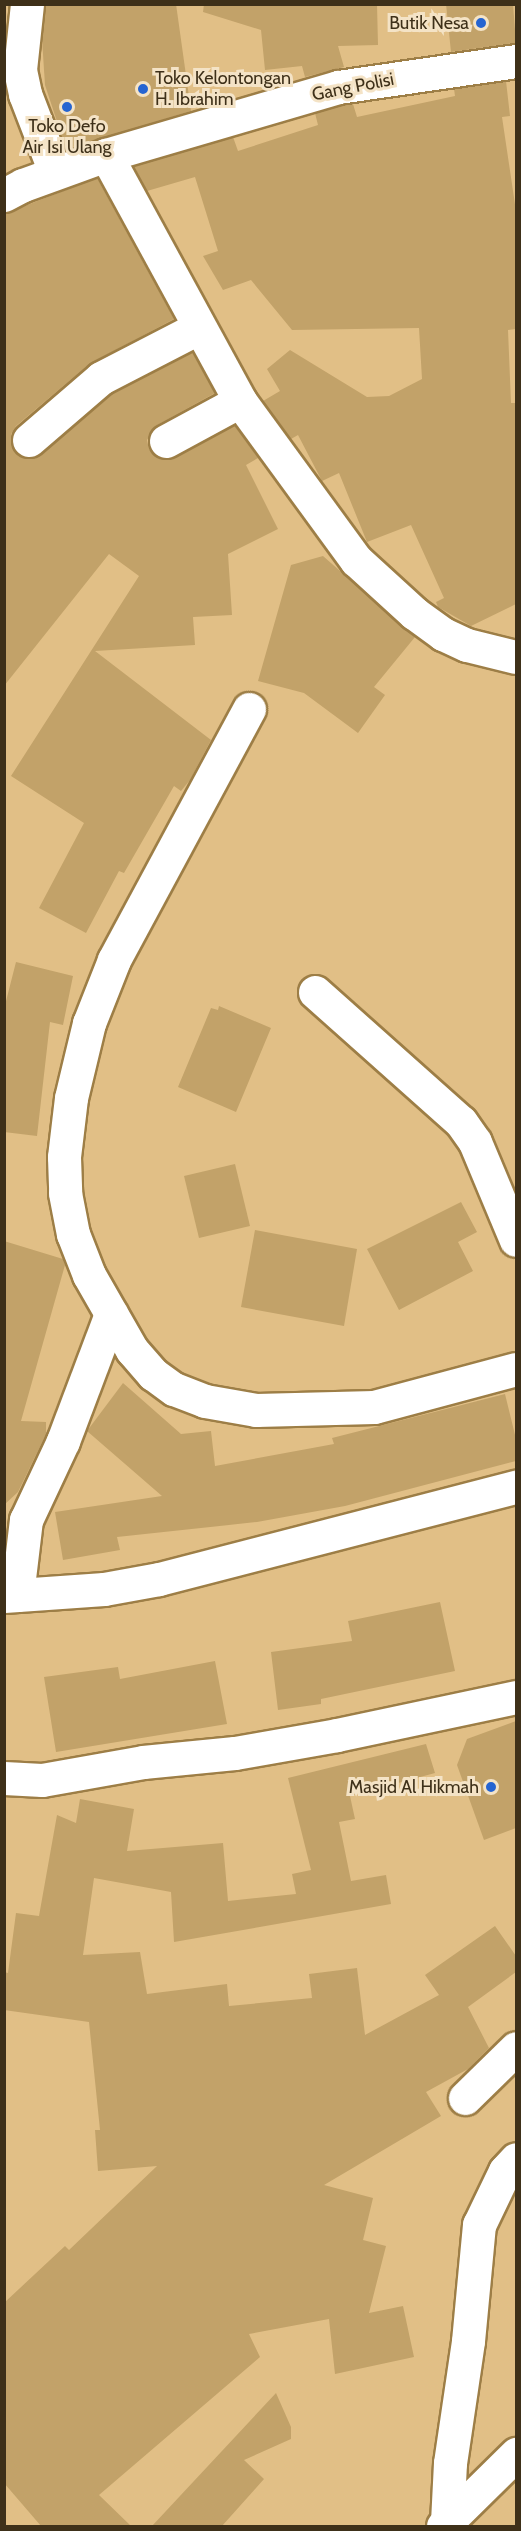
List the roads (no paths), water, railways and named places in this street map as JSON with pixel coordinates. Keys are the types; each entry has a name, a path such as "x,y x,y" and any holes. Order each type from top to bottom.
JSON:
{"street":[{"path":"27,4 20,70 25,94 55,172"},
{"name":"Gang Polisi","path":"4,195 55,172 106,155 338,87 516,61"},
{"path":"106,155 240,402 356,560 414,614 443,634 467,645 516,657"},
{"path":"29,440 101,378 198,328"},
{"path":"166,441 240,402"},
{"path":"249,709 114,960 89,1023 71,1098 64,1157 65,1193 73,1234 89,1275 132,1350 174,1389 205,1401 256,1410 307,1412 374,1407 516,1369"},
{"path":"315,992 461,1122 475,1142 516,1240"},
{"path":"111,1314 63,1441 26,1520 11,1596 104,1589 159,1579 516,1487"},
{"path":"4,1778 42,1780 143,1762 235,1753 337,1735 516,1696"},
{"path":"465,2098 516,2048"},
{"path":"445,2524 450,2463 470,2325 478,2225 505,2171 516,2159"},
{"path":"445,2524 516,2454"}],"place":[{"name":"Butik Nesa","path":"481,23"},
{"name":"Toko Kelontongan H. Ibrahim","path":"143,89"},
{"name":"Toko Defo Air Isi Ulang","path":"67,107"},
{"name":"Masjid Al Hikmah","path":"491,1787"}]}
